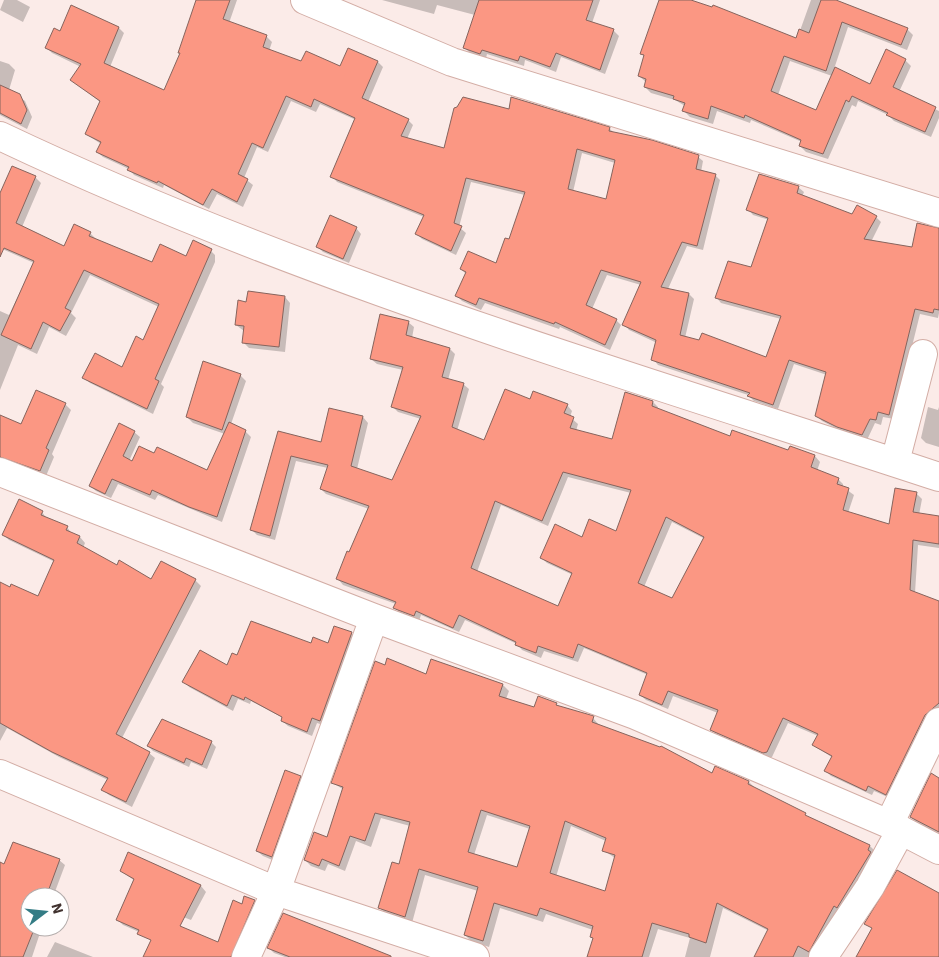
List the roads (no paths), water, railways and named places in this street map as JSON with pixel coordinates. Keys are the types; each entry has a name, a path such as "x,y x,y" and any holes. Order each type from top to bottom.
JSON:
{"street":[{"path":"306,0 452,62 939,213"},
{"path":"0,136 201,224 398,299 939,477"},
{"path":"894,462 923,354"},
{"path":"0,472 374,618 635,715 895,827 939,850"},
{"path":"246,957 276,891 374,618"},
{"path":"824,957 870,887 939,722"},
{"path":"0,774 276,891 474,957"}]}
